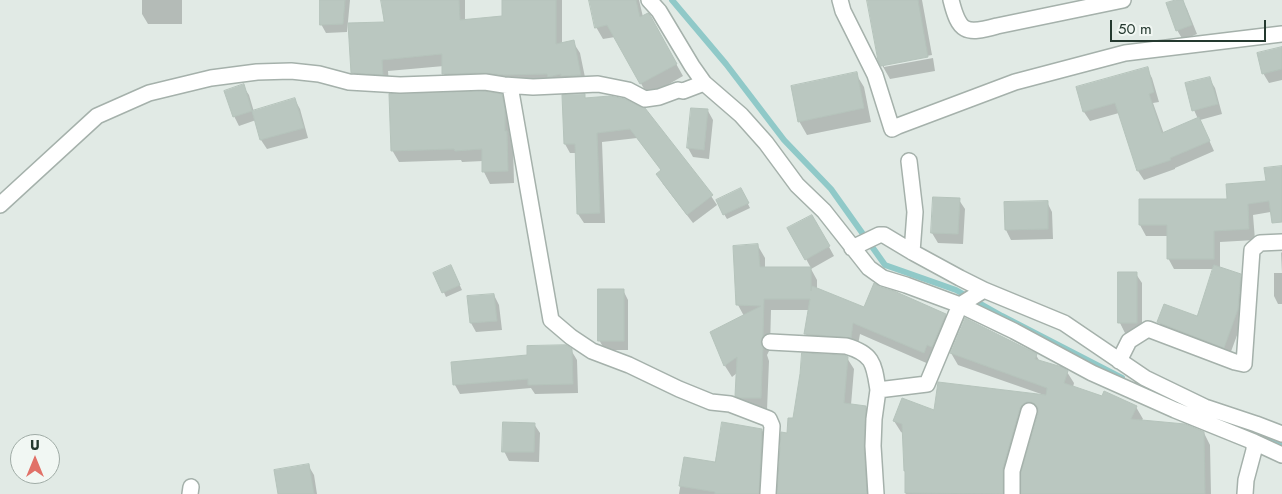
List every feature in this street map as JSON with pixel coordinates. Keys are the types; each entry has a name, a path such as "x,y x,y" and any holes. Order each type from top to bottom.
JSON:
{"street":[{"path":"648,0 659,11 704,83 742,115 766,142 797,185 824,211 856,247 869,268 883,278 906,285 972,298 1064,323 1145,378 1205,407 1282,434"},
{"path":"840,0 843,11 875,75 892,130 898,126 1015,82 1125,53 1282,34"},
{"path":"951,0 958,23 967,30 982,30 1122,0"},
{"path":"0,205 97,116 149,93 211,78 257,72 290,71 320,74 349,82 400,85 485,82 533,87 598,84 628,90 645,99 659,97 704,83"},
{"path":"510,86 551,320 571,337 592,350 711,402 730,404 769,419 772,426 768,494"},
{"path":"909,162 915,212 912,252"},
{"path":"856,247 876,236 884,235 912,252 1014,331 1092,373 1282,455"},
{"path":"1119,360 1129,341 1148,328 1244,364 1252,250 1260,243 1282,242"},
{"path":"878,390 927,384 972,298"},
{"path":"770,342 846,346 864,354 870,360 874,367 878,390 873,446 876,494"},
{"path":"1012,494 1012,471 1029,411"},
{"path":"1246,494 1246,480 1254,450 1254,442"}],"building":[{"path":"320,0 345,0 343,24 320,25"},
{"path":"381,0 459,0 460,20 502,16 502,0 556,0 556,44 574,40 581,75 561,76 561,74 548,77 547,74 442,74 442,54 382,60 383,75 351,73 348,23 384,22"},
{"path":"589,0 636,0 640,17 648,13 650,15 677,64 640,84 607,25 595,28"},
{"path":"867,0 918,0 928,57 881,66 878,60"},
{"path":"1183,0 1192,25 1176,31 1166,3"},
{"path":"1282,47 1282,69 1262,74 1257,53"},
{"path":"1148,67 1154,92 1149,94 1162,133 1199,117 1210,141 1170,158 1171,160 1137,171 1115,103 1083,112 1076,87"},
{"path":"857,72 864,108 798,122 791,86"},
{"path":"1210,77 1218,104 1192,111 1185,83"},
{"path":"244,84 252,111 233,117 224,91"},
{"path":"484,91 502,94 505,109 505,131 507,131 508,171 482,172 482,149 391,151 389,94"},
{"path":"585,94 585,98 610,96 625,99 645,108 713,195 687,215 656,174 661,170 630,129 597,133 600,213 577,214 575,144 564,144 562,95"},
{"path":"295,98 304,128 260,140 252,111"},
{"path":"691,108 708,109 704,150 687,148"},
{"path":"1282,166 1282,222 1272,223 1269,201 1248,204 1249,229 1214,231 1214,259 1167,259 1167,225 1139,225 1139,199 1227,199 1226,184 1266,181 1264,168"},
{"path":"741,188 749,203 723,215 716,200"},
{"path":"933,197 960,198 958,234 931,233"},
{"path":"1048,201 1048,229 1005,230 1004,202"},
{"path":"812,215 830,246 805,260 787,228"},
{"path":"758,244 760,267 811,267 811,291 812,286 864,307 874,283 946,314 932,347 927,345 924,353 853,323 851,338 804,334 810,299 764,299 763,336 761,342 763,348 761,398 739,398 735,396 737,357 724,366 710,332 761,306 736,305 733,246"},
{"path":"451,265 460,285 442,293 433,273"},
{"path":"1214,265 1241,274 1238,309 1224,348 1157,322 1164,304 1197,316"},
{"path":"1118,272 1137,272 1137,323 1118,323"},
{"path":"598,289 624,289 624,341 598,341"},
{"path":"494,294 497,321 470,323 467,296"},
{"path":"965,318 1037,354 1035,359 1062,367 1068,371 1064,383 1102,396 1104,391 1137,406 1131,419 1185,424 1204,432 1205,494 1021,494 1021,472 1038,413 1038,408 1031,402 1023,404 1020,408 1003,468 1003,494 905,493 902,424 893,421 902,398 934,410 938,382 1046,395 1047,388 950,353"},
{"path":"566,345 572,349 573,384 528,385 528,379 453,385 451,362 527,355 527,346"},
{"path":"802,353 844,355 848,357 844,403 866,406 864,446 867,494 777,494 781,432 787,433 788,418 793,418"},
{"path":"503,422 535,423 534,452 502,452"},
{"path":"722,422 762,429 759,494 715,494 715,492 679,486 684,457 715,462"},
{"path":"309,464 314,494 278,494 274,470"}],"waterway":[{"path":"672,0 726,64 784,140 831,189 885,265 956,290 1122,378"},
{"path":"1255,435 1282,446"}]}
